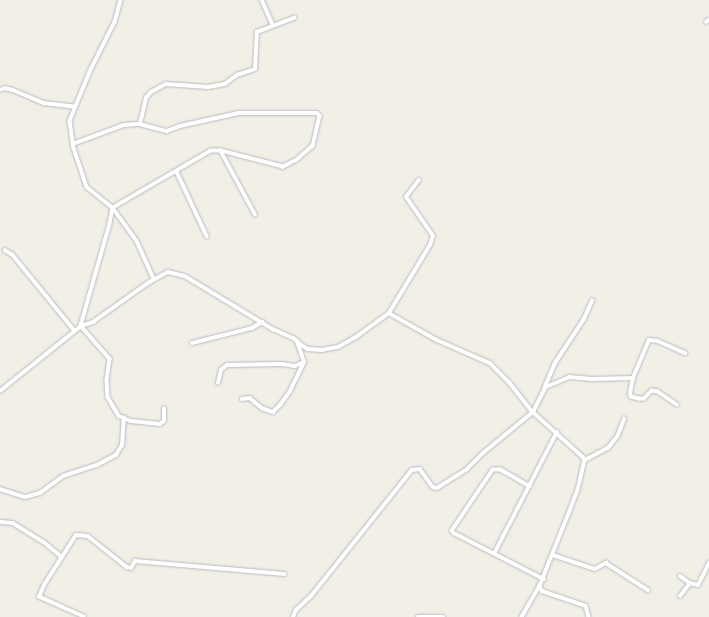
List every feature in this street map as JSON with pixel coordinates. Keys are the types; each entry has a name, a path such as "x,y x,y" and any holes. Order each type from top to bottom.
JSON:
{"street":[{"path":"121,0 115,22 90,72 70,121 73,144 87,187 113,208 137,241 154,279"},
{"path":"262,0 273,25"},
{"path":"140,124 146,98 151,92 166,84 208,87 225,84 237,75 255,69 257,32 294,18"},
{"path":"0,85 2,87 0,90 5,88 22,93 44,103 76,107"},
{"path":"73,144 124,125 140,124 167,131 180,126 239,113 317,113 320,116 313,146 297,160 283,167 221,151 211,151 178,172 113,208"},
{"path":"221,151 255,214"},
{"path":"178,172 207,236"},
{"path":"0,391 81,326 94,322 154,279 168,272 185,276 262,322 295,339 300,344 313,350 338,347 356,337 389,313 432,241 433,236 406,197 419,180"},
{"path":"81,326 110,224 113,208"},
{"path":"5,250 13,255 75,331"},
{"path":"293,617 296,610 311,596 412,470 420,469 433,487 438,488 467,470 483,453 533,412 555,363 584,319 592,301"},
{"path":"389,313 437,340 490,363 510,383 533,412 584,456 585,460 578,490 544,579 522,617"},
{"path":"192,343 252,328 262,322"},
{"path":"81,326 110,359 107,380 108,398 119,416 131,421 160,424 164,421 164,410"},
{"path":"242,398 250,398 262,408 273,412 290,391 304,362 295,339"},
{"path":"676,405 658,392 652,391 644,399 631,396 633,378 649,340 658,340 685,353"},
{"path":"218,383 220,370 227,365 295,366 304,362"},
{"path":"544,389 569,377 592,379 633,378"},
{"path":"0,489 26,497 40,493 63,476 96,465 116,455 122,445 124,418"},
{"path":"585,460 608,448 618,435 624,419"},
{"path":"494,554 530,487 557,432"},
{"path":"530,487 500,470 493,470 453,528 454,534 544,579"},
{"path":"0,522 13,523 44,542 62,557"},
{"path":"84,617 39,597 44,585 76,535 82,534 88,536 127,568 131,568 136,561 284,574"},
{"path":"553,555 595,569 606,563 648,590"},
{"path":"680,576 690,583 698,585 709,563"},
{"path":"680,596 690,583"},
{"path":"540,586 542,591 586,606 589,617"},
{"path":"418,617 443,617"}]}
